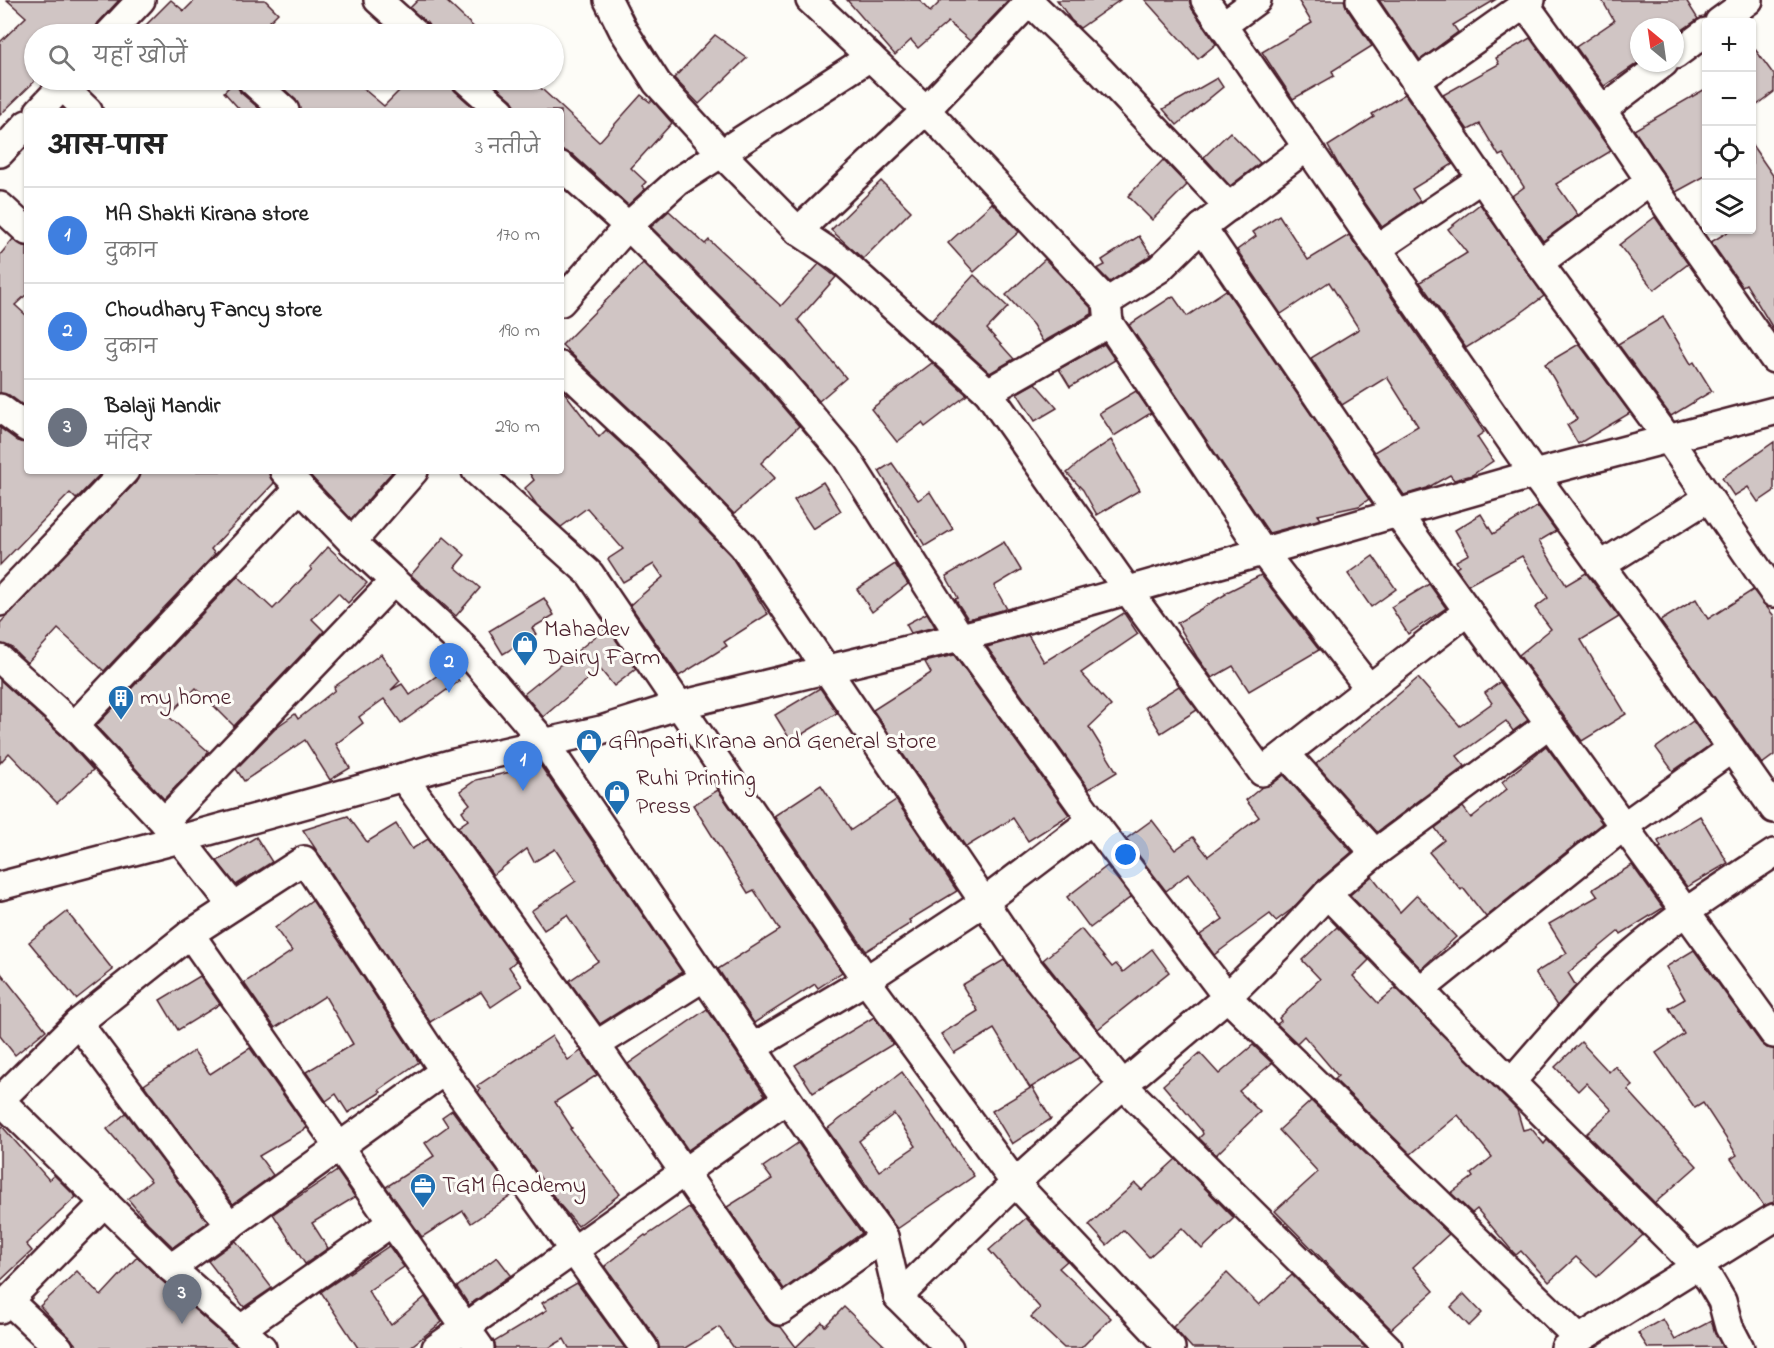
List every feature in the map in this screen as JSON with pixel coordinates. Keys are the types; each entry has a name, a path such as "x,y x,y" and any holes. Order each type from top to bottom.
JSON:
{"street":[{"path":"118,24 141,0"},
{"path":"378,0 405,24"},
{"path":"608,0 622,30 657,83 721,153 798,231 840,259 988,392 1128,591 1262,772 1468,611"},
{"path":"810,0 926,110 1108,313 1263,552 1369,688"},
{"path":"1205,0 1534,474 1774,809"},
{"path":"1222,25 1257,0"},
{"path":"1360,0 1539,263 1669,440 1774,593"},
{"path":"1724,18 1749,0"},
{"path":"798,231 926,110 1030,1 1100,70 1229,207"},
{"path":"1415,82 1526,1 1774,359"},
{"path":"1684,49 1702,36"},
{"path":"564,299 628,226 677,182 870,57"},
{"path":"1602,110 1652,72"},
{"path":"42,108 58,90"},
{"path":"71,90 86,108"},
{"path":"262,90 282,108"},
{"path":"477,90 498,108"},
{"path":"0,153 24,127"},
{"path":"988,392 1108,313 1159,269 1202,227 1306,147"},
{"path":"564,169 628,226 773,371 846,457 961,638 1092,820 1227,997 1572,1344 1774,1218"},
{"path":"1377,249 1482,178"},
{"path":"1539,263 1650,181"},
{"path":"0,206 24,228"},
{"path":"1202,227 1397,513 1774,1034"},
{"path":"564,369 653,452 743,546 1028,967 1123,1085 1388,1348"},
{"path":"0,408 24,426"},
{"path":"0,886 172,831 601,730 680,705 961,638 1534,474 1774,411"},
{"path":"0,602 122,474"},
{"path":"352,542 411,474"},
{"path":"479,474 590,574 866,980 1016,1183 1171,1348"},
{"path":"74,726 292,479 352,542 456,639 543,742 884,1237 898,1297 949,1348"},
{"path":"1600,566 1708,498"},
{"path":"172,831 394,581"},
{"path":"0,658 74,726 172,831 233,906"},
{"path":"898,1297 1016,1183 1123,1085 1227,997 1282,943 1327,894 1376,853 1549,724"},
{"path":"1420,990 1624,826 1731,749"},
{"path":"1286,754 1376,853"},
{"path":"403,777 596,1045 780,1311 884,1237"},
{"path":"752,1048 866,980 984,902 1092,820"},
{"path":"1511,1082 1589,994 1628,957 1686,912 1774,853"},
{"path":"262,1348 171,1268 0,1100 78,1023 190,934 304,860 444,1071 641,1347"},
{"path":"1327,894 1709,1279 1722,1301 1729,1327 1740,1348"},
{"path":"190,934 472,1337"},
{"path":"596,1045 704,977"},
{"path":"78,1023 230,1226"},
{"path":"171,1268 444,1071"},
{"path":"436,1348 472,1337 572,1251 787,1099"},
{"path":"59,1348 4,1305 105,1202"},
{"path":"241,1329 391,1223"}],"building":[{"path":"7,0 119,0 98,24 24,24 26,90 0,115 0,42 26,17"},
{"path":"171,0 184,11 195,0 265,0 278,13 267,24 147,24"},
{"path":"418,0 445,0 470,24 428,24 410,8"},
{"path":"847,0 919,0 930,12 942,0 1009,0 970,41 948,22 918,48 911,40 895,55"},
{"path":"1057,0 1120,0 1080,28 1071,20"},
{"path":"1145,0 1189,0 1192,9 1216,44 1198,59"},
{"path":"1298,0 1344,0 1347,9 1372,46 1332,71 1334,76 1293,99 1262,52 1312,23"},
{"path":"1379,0 1495,0 1453,25 1458,32 1420,60"},
{"path":"1602,0 1686,0 1698,19 1684,29 1684,18 1630,18 1630,68 1604,86 1576,47 1614,21"},
{"path":"715,35 747,58 699,104 674,78"},
{"path":"1530,38 1611,151 1556,184 1578,215 1543,241 1512,196 1524,187 1503,154 1499,156 1480,124 1468,130 1443,95 1499,64 1496,58"},
{"path":"1756,50 1774,75 1774,92 1756,106"},
{"path":"1217,78 1223,87 1177,125 1163,109"},
{"path":"239,90 259,108 238,108 224,92"},
{"path":"285,90 365,90 384,106 400,90 454,90 474,108 299,108 296,100"},
{"path":"500,90 543,90 562,108 515,108 512,100"},
{"path":"1702,91 1702,178 1676,192 1634,130"},
{"path":"1405,94 1453,164 1412,189 1420,201 1382,227 1341,169 1328,146 1374,117 1372,114"},
{"path":"641,95 650,102 652,100 672,123 631,168 646,182 642,186 645,189 628,205 572,154 564,152 564,110 599,142"},
{"path":"1230,132 1260,163 1230,186 1204,157"},
{"path":"1756,151 1774,177 1774,330 1746,284 1742,286 1711,242 1724,234 1756,234"},
{"path":"1163,160 1187,185 1152,220 1128,196"},
{"path":"881,181 911,211 863,259 831,230"},
{"path":"992,203 1019,232 974,272 948,243"},
{"path":"1480,204 1544,296 1466,348 1420,282 1467,253 1448,229"},
{"path":"669,211 705,244 709,240 781,306 819,264 836,277 798,320 846,378 819,401 784,360 651,227"},
{"path":"1279,215 1308,260 1349,235 1484,432 1477,437 1493,461 1472,475 1454,480 1450,475 1427,488 1404,495 1374,452 1418,426 1387,377 1342,405 1311,358 1359,329 1329,282 1281,314 1237,250 1256,236 1253,232"},
{"path":"1655,217 1688,264 1654,290 1619,245"},
{"path":"1139,236 1151,255 1110,282 1097,269 1105,265 1102,260"},
{"path":"13,239 24,246 24,297 15,305 24,313 24,406 9,395 0,393 0,255"},
{"path":"1045,259 1092,309 1092,314 1043,342 1033,325 1006,295"},
{"path":"643,263 761,382 799,426 761,463 775,478 734,514 664,441 564,347 564,343"},
{"path":"974,275 1008,307 987,329 1014,359 990,373 932,320"},
{"path":"1226,290 1369,499 1359,506 1318,515 1321,519 1269,533 1129,325 1173,296 1187,316"},
{"path":"1663,317 1691,364 1694,362 1712,391 1671,416 1618,344"},
{"path":"1104,344 1115,360 1070,387 1059,369"},
{"path":"1579,344 1630,413 1578,444 1567,425 1577,419 1545,364"},
{"path":"932,363 967,395 925,427 922,423 897,442 871,409"},
{"path":"1035,383 1057,408 1035,421 1017,393"},
{"path":"1136,391 1151,413 1114,436 1099,413"},
{"path":"564,392 599,437 606,430 642,463 731,556 768,614 724,642 727,646 679,676 630,605 663,577 654,564 623,582 608,559 623,549 587,508 561,527 537,505 525,488 534,480 530,474 564,474"},
{"path":"0,428 18,441 24,442 24,474 100,474 76,499 70,493 0,565"},
{"path":"1111,440 1140,490 1097,515 1083,490 1067,473 1088,455"},
{"path":"1774,442 1774,491 1758,502 1748,487 1734,496 1722,478"},
{"path":"892,463 918,500 930,492 953,529 925,546 879,471"},
{"path":"139,474 270,474 274,483 211,549 215,554 104,671 58,629 27,663 11,647 0,644 0,623 136,482"},
{"path":"309,474 390,474 351,519"},
{"path":"823,482 841,511 813,529 794,500"},
{"path":"1538,506 1556,531 1539,541 1566,585 1586,573 1619,617 1581,640 1626,714 1582,741 1519,655 1551,629 1535,608 1548,598 1522,556 1468,585 1456,568 1459,566 1456,561 1469,554 1455,530 1481,514 1493,534"},
{"path":"444,537 465,555 455,567 480,588 456,616 411,575"},
{"path":"1004,542 1021,570 994,586 1007,609 968,619 955,599 958,598 946,576"},
{"path":"328,547 367,583 348,603 338,593 312,619 324,631 234,726 196,688 168,716 209,752 164,799 96,726 238,576 273,609 312,569 310,567"},
{"path":"1373,556 1396,589 1371,607 1348,574"},
{"path":"895,564 908,584 872,612 857,589"},
{"path":"1261,575 1319,650 1249,691 1233,666 1212,678 1177,623 1225,593"},
{"path":"1429,584 1446,608 1408,634 1391,607"},
{"path":"1753,590 1774,616 1774,755 1762,764 1660,621 1696,599 1708,619"},
{"path":"544,598 554,615 532,628 536,634 503,654 489,631"},
{"path":"927,613 935,627 911,633 906,624"},
{"path":"1124,613 1138,634 1081,673 1111,706 1089,727 1117,772 1089,789 987,647 1028,635 1044,662"},
{"path":"607,627 636,669 614,686 600,669 543,717 524,694"},
{"path":"381,654 400,681 391,690 402,684 410,695 449,667 459,681 401,723 384,699 359,717 363,723 336,744 350,768 330,780 305,740 244,781 236,769 278,726 295,714 298,719 335,690 334,687"},
{"path":"954,655 1069,815 1028,841 1013,818 966,847 873,710 931,673 925,662"},
{"path":"1418,678 1460,726 1492,703 1485,693 1500,682 1528,720 1513,731 1506,721 1457,756 1465,766 1377,832 1316,764"},
{"path":"0,680 63,737 93,770 57,803 9,753 0,763"},
{"path":"1179,686 1197,710 1161,733 1145,707"},
{"path":"820,688 837,713 791,741 775,715"},
{"path":"1693,721 1710,745 1673,771 1656,748"},
{"path":"1546,746 1602,823 1486,917 1463,888 1461,890 1429,852 1444,840 1435,828 1463,807 1471,818 1507,789 1502,782"},
{"path":"540,765 682,972 600,1024 569,981 598,961 567,915 544,930 531,911 576,881 555,849 534,862 527,849 493,875 458,827 468,820 462,811 470,804 460,791 476,780"},
{"path":"1284,775 1352,852 1317,882 1292,909 1276,921 1270,914 1214,955 1200,935 1223,919 1189,873 1166,891 1126,839 1152,820 1175,850 1193,837 1208,856 1259,817 1246,800 1262,787 1271,785"},
{"path":"821,785 851,830 896,800 957,891 909,920 911,923 866,951 774,816"},
{"path":"718,790 842,972 818,988 815,984 754,1023 718,969 780,930 754,890 748,893 693,805"},
{"path":"348,816 367,842 396,824 412,849 428,839 516,961 509,967 522,986 491,1007 481,992 430,1022 303,830"},
{"path":"1700,816 1728,863 1687,887 1659,848 1661,847 1658,841"},
{"path":"256,837 272,862 236,885 217,861"},
{"path":"1632,865 1663,908 1621,934 1619,931 1568,973 1576,986 1557,1006 1535,973 1567,953 1549,924 1598,896 1593,889"},
{"path":"1107,866 1131,897 1090,928 1067,897"},
{"path":"1372,876 1400,912 1417,895 1456,937 1421,969 1350,895"},
{"path":"312,900 419,1062 379,1090 381,1092 348,1113 336,1094 326,1101 306,1072 353,1044 325,996 275,1028 244,983 292,951 275,928"},
{"path":"67,912 113,970 76,999 29,942"},
{"path":"1337,927 1369,960 1353,976 1378,1003 1396,988 1517,1110 1523,1130 1531,1128 1544,1144 1547,1140 1643,1235 1597,1277 1576,1257 1549,1282 1521,1251 1516,1255 1513,1252 1477,1209 1472,1213 1451,1193 1473,1177 1471,1174 1492,1157 1458,1115 1411,1154 1334,1079 1338,1076 1304,1036 1297,1043 1277,1024 1281,1021 1279,1018 1320,979 1302,960"},
{"path":"1081,929 1112,967 1116,964 1123,972 1152,949 1169,972 1098,1029 1043,960"},
{"path":"1694,950 1761,1043 1767,1048 1774,1049 1774,1202 1764,1206 1731,1159 1737,1155 1703,1103 1695,1108 1656,1053 1684,1034 1669,1008 1685,999 1666,967"},
{"path":"1004,960 1081,1057 1030,1088 994,1029 954,1053 941,1034 978,1011 962,985"},
{"path":"0,972 46,1030 15,1055 0,1036"},
{"path":"200,976 220,1004 178,1030 160,1000"},
{"path":"707,1009 765,1095 688,1150 628,1064"},
{"path":"874,1017 893,1044 813,1093 795,1065"},
{"path":"552,1036 568,1060 581,1051 597,1075 555,1102 572,1128 570,1129 620,1194 578,1226 560,1205 478,1092 480,1090 477,1086"},
{"path":"1581,1042 1609,1072 1615,1066 1633,1086 1628,1090 1697,1166 1655,1203 1586,1134 1612,1110 1586,1083 1578,1091 1555,1067"},
{"path":"1253,1045 1272,1063 1239,1091 1260,1112 1216,1155 1199,1138 1203,1134 1202,1131 1163,1085 1200,1053 1219,1074"},
{"path":"250,1048 307,1128 259,1156 273,1175 233,1204 144,1085 194,1051 210,1074"},
{"path":"902,1072 974,1176 897,1229 827,1129","holes":["894,1114 916,1146 879,1171 859,1141"]},
{"path":"1032,1087 1051,1119 1012,1144 992,1111"},
{"path":"1311,1101 1449,1234 1413,1267 1434,1291 1391,1329 1275,1211 1318,1172 1279,1130"},
{"path":"452,1110 514,1194 471,1223 463,1211 422,1237 386,1187 434,1156 425,1143 448,1126 442,1117"},
{"path":"126,1113 208,1222 173,1247 148,1223 128,1199 151,1181 107,1129"},
{"path":"0,1124 49,1180 54,1175 76,1197 26,1244 32,1251 0,1281"},
{"path":"798,1143 862,1233 784,1289 727,1207 772,1179 763,1167"},
{"path":"1176,1159 1234,1218 1202,1249 1182,1228 1149,1257 1124,1230 1107,1245 1089,1225 1135,1183 1142,1190"},
{"path":"337,1171 355,1197 312,1223 328,1248 305,1264 273,1214"},
{"path":"689,1207 767,1320 781,1327 796,1347 822,1322 825,1326 844,1307 887,1348 734,1348 719,1327 685,1348 659,1348 657,1339 605,1266 645,1235"},
{"path":"1026,1218 1067,1261 1059,1268 1111,1318 1081,1348 1064,1348 1031,1317 1040,1308 989,1250"},
{"path":"236,1241 272,1288 244,1307 208,1261"},
{"path":"389,1246 404,1267 368,1291 391,1325 425,1297 442,1322 409,1348 358,1348 321,1292"},
{"path":"137,1257 238,1348 79,1348 40,1306 77,1271 101,1296"},
{"path":"497,1257 511,1275 469,1305 457,1287"},
{"path":"1227,1273 1259,1305 1292,1275 1366,1348 1192,1348 1173,1327"},
{"path":"577,1283 625,1348 569,1348 564,1339 549,1348 496,1348 494,1342 547,1310 542,1303"},
{"path":"1464,1294 1482,1313 1469,1326 1451,1307"},
{"path":"1663,1319 1675,1340 1711,1321 1722,1347 1648,1348 1638,1333"}],"place":[{"name":"Mahadev Dairy Farm","path":"525,667"},
{"name":"Choudhary Fancy store","path":"449,693"},
{"name":"my home","path":"121,721"},
{"name":"GAnpati KIrana and General store","path":"589,765"},
{"name":"MA Shakti Kirana store","path":"523,791"},
{"name":"Ruhi Printing Press","path":"617,816"},
{"name":"TGM Academy","path":"423,1209"},
{"name":"Balaji Mandir","path":"182,1324"}]}
